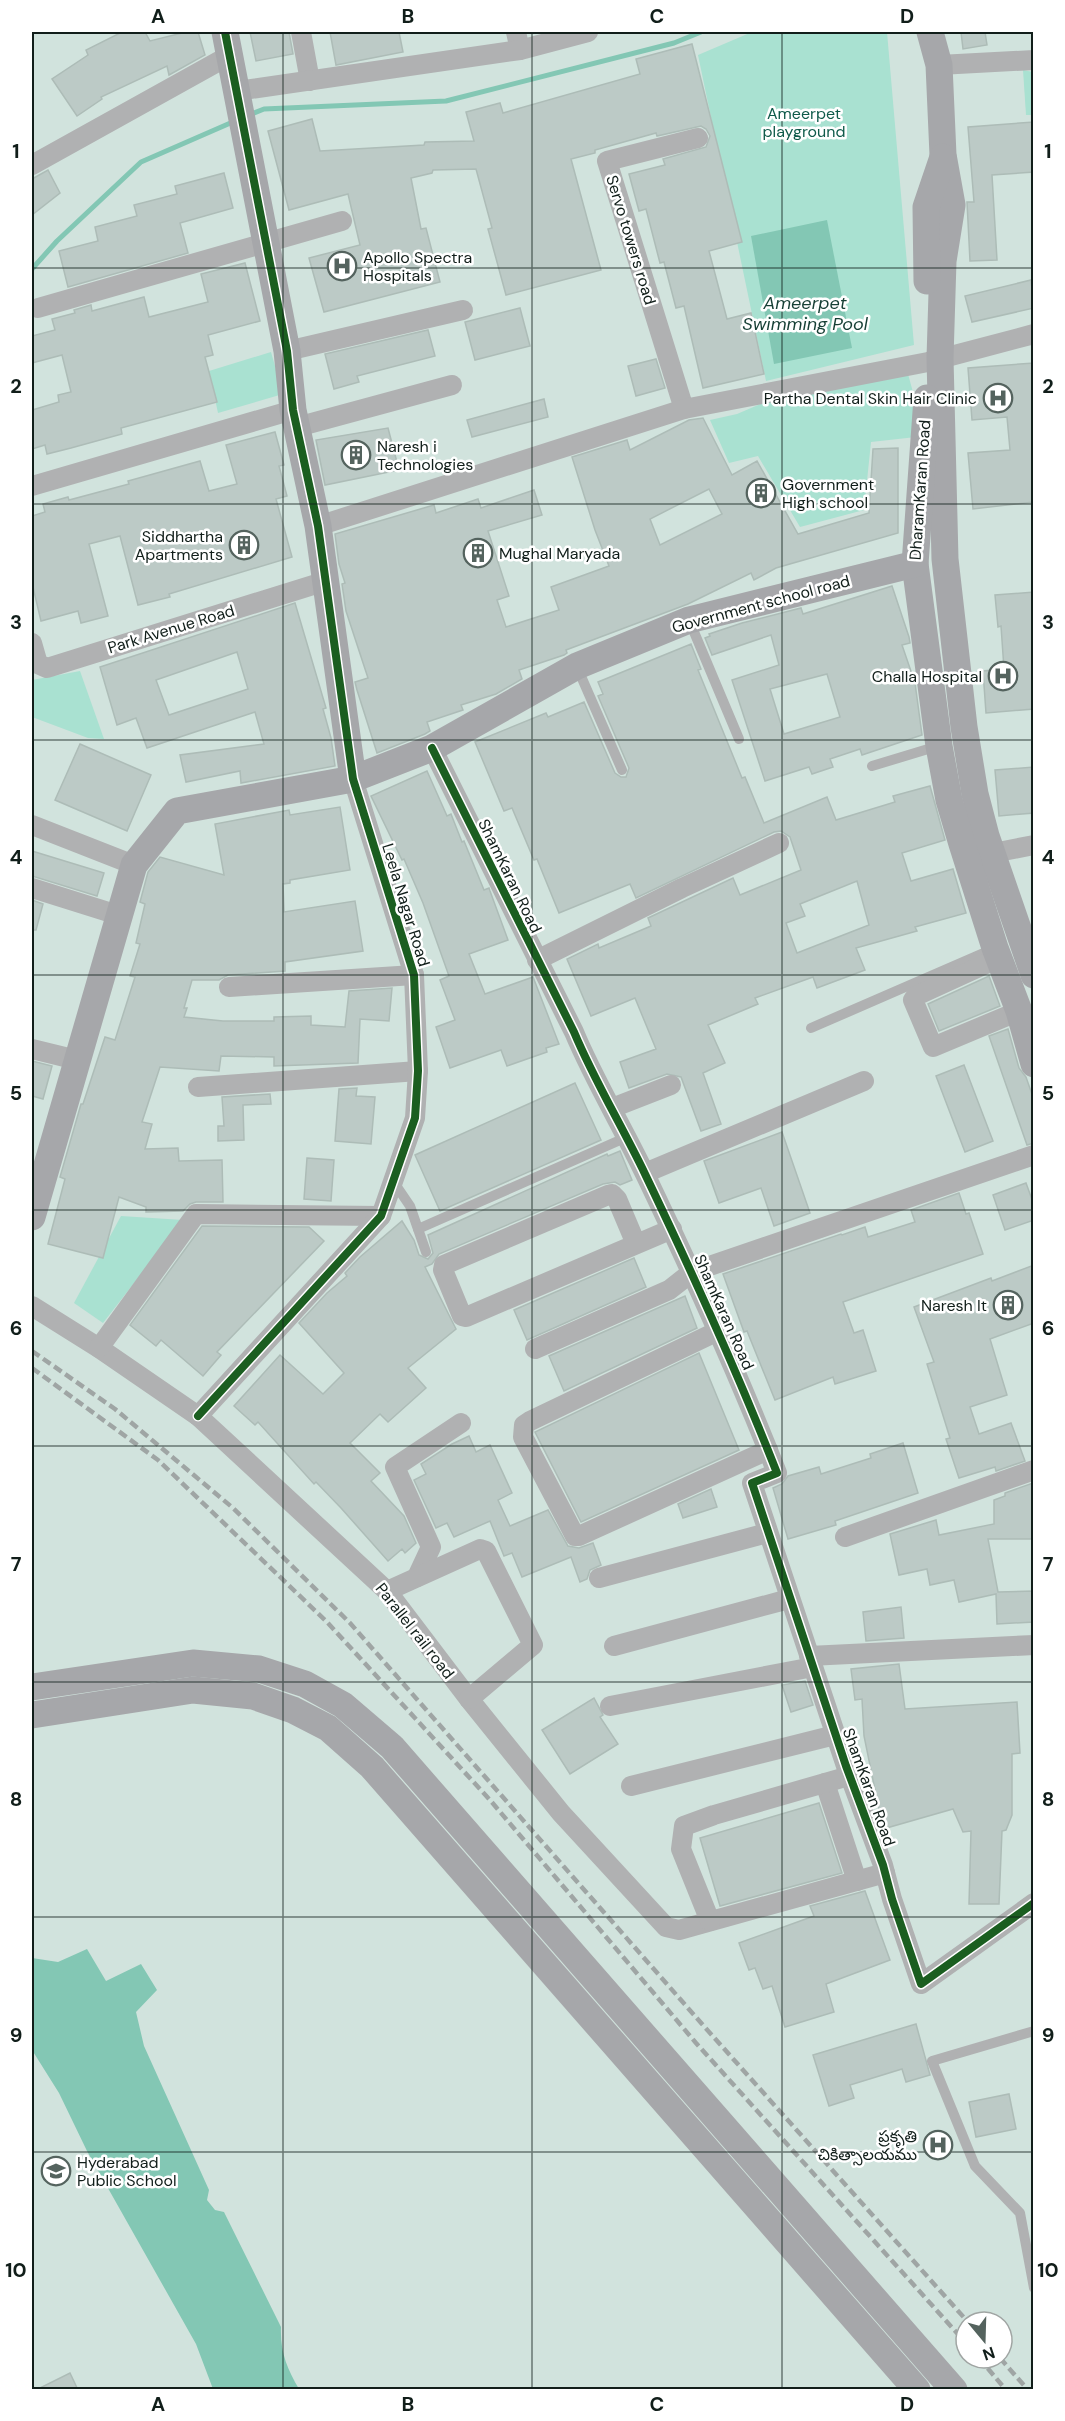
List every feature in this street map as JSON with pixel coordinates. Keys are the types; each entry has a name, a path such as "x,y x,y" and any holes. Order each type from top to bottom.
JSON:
{"street":[{"path":"301,32 310,81"},
{"path":"243,91 310,81 518,41 588,32"},
{"name":"DharamKaran Road","path":"930,32 939,64 943,155 952,205 943,261 915,564 939,746 949,800 997,953 1019,1011 1034,1064"},
{"path":"32,165 230,39 243,91 250,161 264,242 288,351 295,419 318,526 353,779 177,811 134,865 32,1217"},
{"path":"939,64 1034,60"},
{"name":"Servo towers road","path":"684,409 607,161 698,138"},
{"path":"38,308 342,221"},
{"path":"288,351 463,310"},
{"path":"318,526 684,409 934,360 1034,334"},
{"name":"DharamKaran Road","path":"934,360 945,559 964,727 975,794 1034,975"},
{"path":"32,486 295,419 452,385"},
{"name":"Government school road","path":"353,779 432,748 577,666 689,620 915,564"},
{"name":"Park Avenue Road","path":"32,643 38,664 47,668 326,581"},
{"name":"ShamKaran Road","path":"432,748 574,1032 585,1059 627,1137 672,1229 768,1450 777,1473 752,1483 835,1736 885,1873 921,1984 1034,1903"},
{"name":"Leela Nagar Road","path":"353,779 414,975 418,1071 415,1118 381,1216"},
{"path":"32,825 134,865"},
{"path":"537,960 779,843"},
{"path":"993,853 1034,846"},
{"path":"32,888 118,915"},
{"path":"997,953 916,996 913,1000 933,1047 1019,1011"},
{"path":"229,987 414,975"},
{"path":"32,1049 77,1060"},
{"path":"198,1087 418,1071"},
{"path":"645,1173 864,1081"},
{"path":"612,1108 671,1085"},
{"name":"ShamKaran Road","path":"692,1272 1034,1155"},
{"path":"636,1244 617,1199 612,1194 444,1265 442,1270 462,1316 466,1317 672,1229"},
{"path":"99,1348 196,1214 381,1216"},
{"path":"198,1416 381,1216"},
{"path":"535,1349 669,1290 692,1272"},
{"name":"Parallel rail road","path":"32,1306 99,1348 198,1416 387,1591 469,1699 561,1813 666,1927 679,1930 885,1873"},
{"path":"718,1331 530,1421 522,1430 523,1437 575,1536 768,1450"},
{"path":"417,1577 431,1545 394,1467 461,1423"},
{"path":"845,1537 1034,1470"},
{"path":"598,1578 767,1533"},
{"path":"387,1591 484,1549 533,1641 531,1648 469,1699"},
{"path":"614,1646 789,1599"},
{"path":"610,1706 811,1662 1034,1646"},
{"path":"32,1687 193,1662 259,1669 305,1684 343,1705 392,1747 954,2390"},
{"path":"141,1670 147,1697"},
{"path":"32,1715 193,1690 253,1696 293,1710 328,1728 372,1767 917,2390"},
{"path":"631,1786 835,1736"},
{"path":"710,1921 681,1849 684,1826 714,1815 849,1776"},
{"path":"825,1783 857,1881"}],"lane":[{"path":"689,620 739,739"},
{"path":"577,666 622,770"},
{"path":"872,766 939,746"},
{"path":"811,1028 997,953"},
{"path":"418,1229 627,1137"},
{"path":"393,1181 410,1206 426,1252"},
{"path":"1034,2031 932,2061 975,2166 1020,2213 1034,2288"}],"green space":[{"name":"Ameerpet playground","path":"752,32 887,32 914,345 766,381 698,55"},
{"path":"1023,70 1033,72 1033,115 1026,115"},
{"path":"271,352 283,394 218,413 209,371"},
{"path":"908,374 925,436 871,442 864,510 800,527 758,456 729,463 710,420 737,414 779,396"},
{"path":"80,671 104,739 88,738 32,717 32,680"},
{"path":"121,1216 183,1220 103,1323 74,1303"}],"water":[{"name":"Ameerpet Swimming Pool","path":"827,220 852,348 774,364 751,236"},
{"path":"87,1949 106,1981 141,1964 157,1990 136,2012 144,2046 209,2190 207,2200 215,2210 224,2212 281,2327 285,2359 299,2389 213,2389 196,2344 87,2151 59,2093 32,2050 32,1958 58,1962"}],"building":[{"path":"122,32 145,32 150,41 186,32 198,32 205,55 169,75 167,66 101,97 102,99 77,116 52,79 88,55 86,50"},
{"path":"250,32 289,32 293,54 256,61"},
{"path":"330,32 399,32 403,52 336,65"},
{"path":"961,32 985,32 987,45 963,49"},
{"path":"692,44 742,242 709,251 727,319 751,313 764,374 703,388 684,306 676,308 664,262 660,263 646,209 639,211 629,174 665,165 663,159 706,147 710,136 701,126 657,136 656,133 571,159 601,270 506,295 488,229 492,228 476,169 433,170 432,173 411,178 421,229 426,228 440,282 324,312 309,258 360,245 348,194 289,210 268,131 312,119 320,151 424,145 425,142 474,141 466,112 500,103 503,113 640,74 636,59"},
{"path":"1034,122 1034,172 992,175 997,260 970,261 967,202 974,202 968,127"},
{"path":"48,170 60,193 32,215 32,179"},
{"path":"224,173 233,208 180,223 188,253 68,287 59,251 98,241 95,227 137,216 134,205 177,194 175,186"},
{"path":"245,263 260,321 208,335 213,355 205,357 217,402 121,428 122,434 71,448 47,454 45,445 32,449 32,410 59,402 58,395 71,392 62,355 32,363 32,336 55,330 52,319 75,313 74,310 91,305 92,311 144,297 149,317 208,302 201,274"},
{"path":"1031,280 1034,308 972,322 965,296"},
{"path":"520,308 530,346 475,360 465,322"},
{"path":"428,330 435,356 357,376 359,382 334,389 325,354"},
{"path":"656,359 665,388 636,396 628,366"},
{"path":"1034,363 1034,502 973,509 968,453 1010,450 1007,417 972,420 968,368"},
{"path":"544,399 548,417 472,437 467,420"},
{"path":"703,418 732,475 757,461 798,534 869,513 873,449 898,448 898,533 776,568 754,580 751,573 688,604 566,650 567,653 564,655 519,670 522,679 496,694 461,705 463,710 427,722 430,731 425,734 377,753 355,682 368,678 346,611 342,584 345,583 339,564 335,534 434,505 436,513 478,499 481,508 534,490 542,515 488,531 509,596 497,600 506,627 559,610 551,587 609,566 572,457 627,440 630,450 689,420","holes":["709,489 722,514 660,545 650,519"]},
{"name":"Naresh i Technologies","path":"388,428 399,470 325,485 316,440"},
{"path":"275,432 284,465 279,466 287,496 276,499 292,557 169,594 170,597 138,605 120,536 89,544 108,616 81,623 78,611 41,621 32,583 32,516 45,512 43,504 68,497 69,500 129,484 128,481 200,461 209,491 237,484 226,445"},
{"path":"892,586 909,637 910,643 902,645 915,683 922,735 862,755 860,749 830,759 833,767 812,774 809,767 765,781 732,680 779,665 771,635 712,655 705,638 710,636 709,634 742,623 801,608 803,614","holes":["827,674 840,717 784,734 770,689"]},
{"path":"1034,592 1034,709 986,713 983,671 1004,669 1001,626 998,627 995,595"},
{"path":"295,603 326,708 323,709 331,738 335,766 241,783 240,771 186,782 180,755 264,744 255,712 147,748 136,718 117,725 100,667","holes":["237,652 248,689 169,715 156,680"]},
{"path":"691,644 701,669 698,670 742,778 745,777 764,823 827,797 836,820 895,802 893,796 930,786 945,840 902,853 911,881 953,869 966,913 915,927 917,931 856,948 865,970 817,988 813,977 755,998 758,1004 708,1025 725,1063 703,1073 721,1124 701,1131 681,1077 667,1074 629,1088 620,1062 656,1049 635,998 591,1016 567,959 598,944 599,948 651,926 648,918 733,878 740,895 801,870 790,837 781,831 774,832 636,898 630,884 559,913 537,859 534,860 512,808 504,811 475,742 546,713 548,717 584,702 615,773 626,777 629,768 598,696 603,694 598,682","holes":["857,881 869,925 797,953 786,923 805,916 800,904"]},
{"path":"80,744 151,775 127,831 55,800"},
{"path":"1034,767 1034,813 999,816 995,770"},
{"path":"427,771 447,816 451,814 462,842 464,841 484,890 489,888 508,940 469,954 485,994 533,977 559,1044 546,1048 547,1052 507,1066 501,1050 450,1068 436,1027 455,1020 440,980 449,976 423,903 404,859 402,860 371,796"},
{"path":"340,807 350,870 290,880 290,883 283,884 284,912 355,901 363,951 285,962 285,971 228,975 219,980 192,980 184,1008 187,1008 184,1017 223,1021 274,1021 274,1017 311,1016 311,1025 345,1027 349,991 392,988 389,1021 360,1019 358,1063 274,1066 274,1057 221,1056 219,1071 160,1067 142,1122 152,1124 145,1149 178,1148 179,1161 222,1160 223,1202 196,1202 183,1211 146,1212 146,1207 119,1197 103,1258 48,1244 65,1179 60,1177 81,1104 83,1104 105,1037 115,1040 135,977 130,976 140,944 136,943 145,904 140,902 148,872 160,857 224,875 215,824 289,810 290,815"},
{"path":"32,851 104,873 97,896 32,876"},
{"path":"32,900 43,904 36,930 32,930"},
{"path":"989,976 1000,1006 939,1031 928,1004"},
{"path":"1008,1029 1019,1068 1026,1077 1034,1100 1034,1143 1027,1145 989,1036"},
{"path":"32,1061 52,1066 43,1099 32,1096"},
{"path":"964,1065 993,1141 965,1152 936,1076"},
{"path":"575,1083 601,1140 440,1211 415,1155"},
{"path":"357,1088 356,1096 375,1097 371,1144 335,1141 339,1089"},
{"path":"270,1094 271,1104 243,1105 244,1140 218,1141 218,1126 224,1126 222,1097"},
{"path":"782,1132 810,1213 774,1226 761,1188 719,1203 704,1161"},
{"path":"620,1151 632,1180 620,1185 615,1182 603,1184 439,1254 432,1264 425,1267 456,1329 408,1368 426,1388 388,1422 380,1414 350,1443 380,1473 371,1481 404,1516 416,1543 405,1553 402,1549 388,1561 341,1508 316,1482 314,1484 258,1422 255,1425 234,1406 280,1355 323,1394 344,1373 299,1323 327,1293 347,1276 345,1273 360,1257 402,1221 414,1240 419,1255 428,1259 433,1253 428,1235 607,1154 608,1156"},
{"path":"307,1158 334,1160 331,1201 304,1199"},
{"path":"1026,1183 1034,1205 1034,1220 1005,1230 993,1195"},
{"path":"959,1193 966,1214 969,1213 983,1254 843,1302 854,1333 863,1330 876,1371 835,1384 833,1377 775,1400 747,1331 744,1332 723,1274 865,1227 868,1237 915,1222 911,1210"},
{"path":"202,1226 309,1227 324,1241 217,1352 221,1355 203,1376 161,1340 156,1346 130,1325"},
{"path":"634,1258 646,1287 527,1340 514,1310"},
{"path":"1034,1265 1034,1323 990,1339 1007,1395 970,1407 979,1434 1011,1423 1025,1461 996,1471 995,1467 959,1478 946,1439 950,1438 927,1364 934,1362 914,1307 991,1278 992,1281"},
{"path":"685,1296 697,1328 564,1391 549,1356"},
{"path":"699,1353 739,1450 581,1522 535,1432"},
{"path":"469,1436 476,1452 490,1445 512,1493 498,1500 510,1526 548,1510 568,1546 579,1548 593,1543 601,1565 590,1570 587,1579 580,1582 571,1557 522,1577 512,1553 504,1556 490,1521 454,1537 447,1523 436,1528 414,1480 426,1474 421,1464"},
{"path":"903,1443 918,1493 835,1521 836,1525 788,1539 773,1488 782,1484 788,1476 819,1467 821,1474 871,1458 870,1454"},
{"path":"1033,1483 1034,1539 988,1539 998,1592 1034,1591 1034,1622 997,1624 996,1594 959,1602 954,1580 930,1585 927,1569 899,1575 890,1534 936,1520 939,1535 994,1524 994,1500 1005,1496 1005,1493"},
{"path":"711,1489 717,1507 683,1518 678,1504"},
{"path":"901,1607 904,1638 866,1641 863,1612"},
{"path":"899,1664 905,1709 1017,1702 1020,1753 1012,1754 1012,1815 1006,1830 1002,1831 999,1904 969,1904 971,1831 963,1832 953,1809 883,1829 864,1736 862,1699 855,1700 851,1669"},
{"path":"805,1681 813,1705 791,1712 782,1685"},
{"path":"594,1698 603,1715 600,1717 618,1744 570,1774 542,1730"},
{"path":"819,1803 842,1873 720,1906 700,1838"},
{"path":"865,1891 890,1960 826,1984 834,2012 785,2027 772,1986 763,1989 755,1968 749,1970 739,1943 814,1916 810,1906"},
{"path":"916,2024 930,2075 906,2082 902,2069 850,2085 854,2098 829,2106 813,2055"},
{"path":"1009,2094 1016,2129 976,2137 969,2102"},
{"path":"70,2373 78,2390 36,2390"}],"waterway":[{"path":"249,115 264,109 446,101 674,43 701,32"},
{"path":"32,269 57,241 141,162 235,121"}],"railway":[{"path":"32,1351 115,1409 233,1508 350,1623 702,2024 957,2310"},
{"path":"32,1368 158,1460 327,1622 490,1800 696,2043 954,2330"},
{"path":"989,2370 1006,2390"},
{"path":"1010,2370 1028,2390"}],"cycle path":[{"path":"198,1416 381,1216 415,1118 418,1071 414,975 353,779 318,526 293,410 287,351 225,32"},
{"path":"432,748 663,1211 762,1435 777,1473 752,1483 846,1766 883,1865 921,1984 1034,1903"}],"place":[{"name":"Apollo Spectra Hospitals","path":"342,266"},
{"name":"Partha Dental Skin Hair Clinic","path":"998,398"},
{"name":"Naresh i Technologies","path":"356,455"},
{"name":"Government High school","path":"761,493"},
{"name":"Siddhartha Apartments","path":"244,545"},
{"name":"Mughal Maryada","path":"478,553"},
{"name":"Challa Hospital","path":"1003,676"},
{"name":"Naresh It","path":"1008,1305"},
{"name":"ప్రకృతి చికిత్సాలయము","path":"938,2145"},
{"name":"Hyderabad Public School","path":"56,2171"}]}
